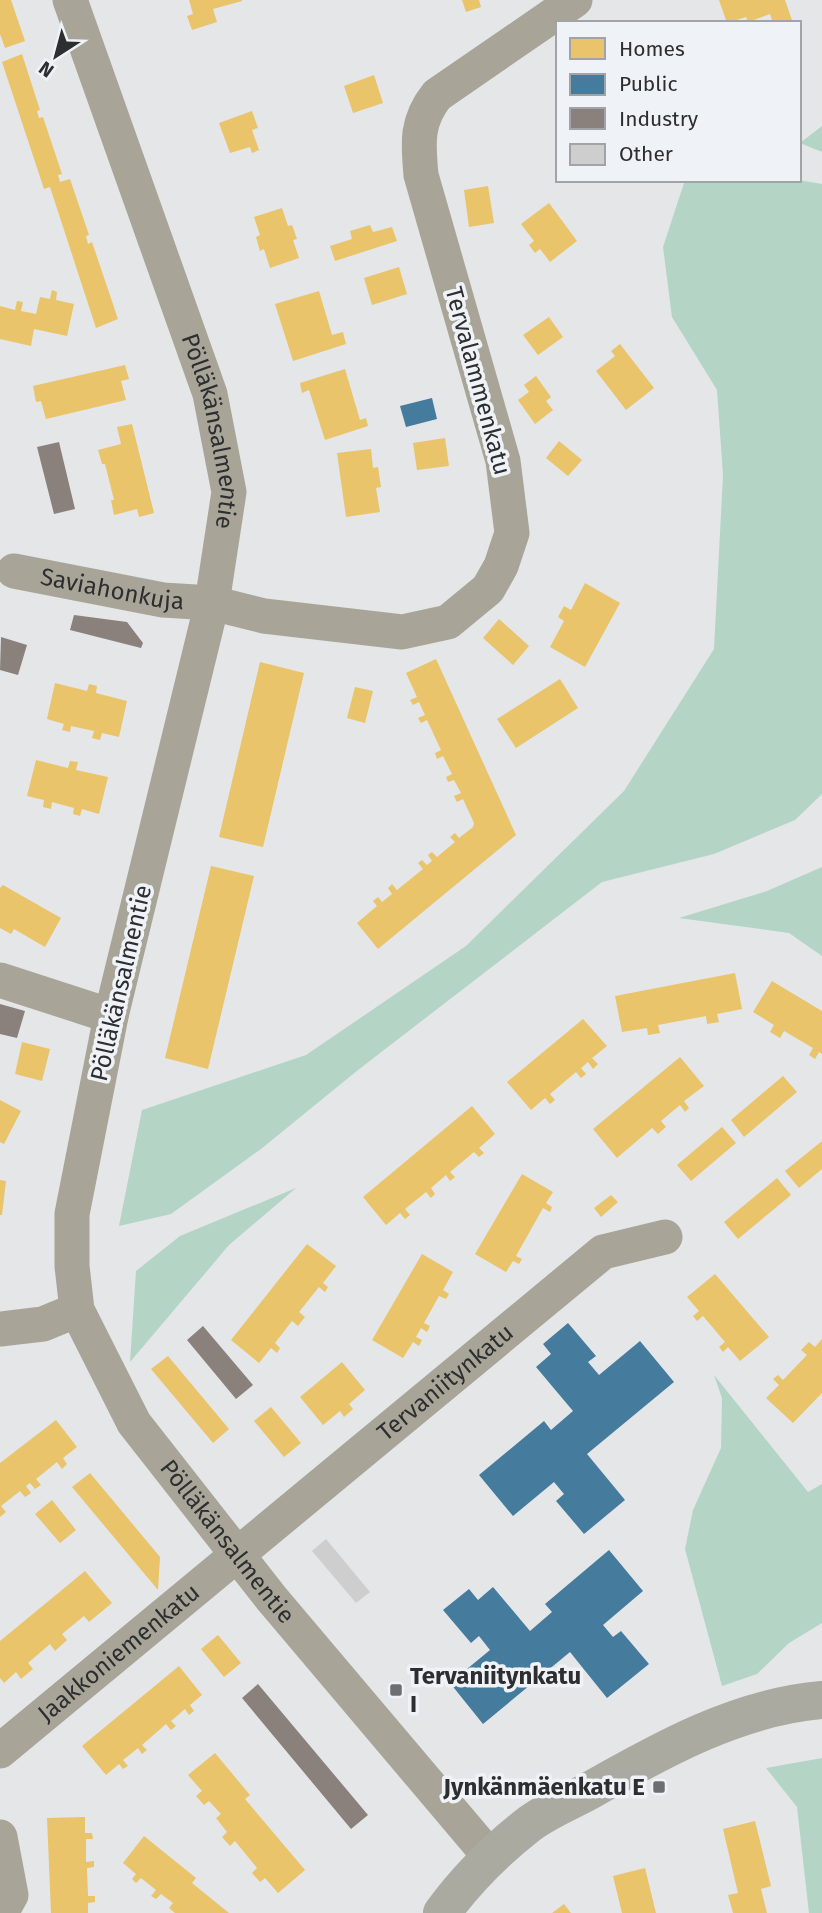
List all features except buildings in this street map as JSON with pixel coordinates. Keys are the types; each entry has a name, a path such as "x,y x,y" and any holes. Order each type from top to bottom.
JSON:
{"main road":[{"path":"442,1913 491,1858 530,1824 646,1759 719,1724 798,1702 822,1700"}],"street":[{"name":"Pölläkänsalmentie","path":"70,0 210,394 229,492 212,603 111,1016 72,1214 72,1266 77,1310 134,1423 272,1598 491,1858"},
{"name":"Tervalammenkatu","path":"212,603 264,615 402,632 448,622 488,589 501,566 512,533 503,461 421,175 418,148 420,126 426,108 437,95 575,0"},
{"name":"Saviahonkuja","path":"14,571 163,600 212,603"},
{"path":"0,980 111,1016"},
{"name":"Tervaniitynkatu","path":"238,1553 603,1252 665,1237"},
{"path":"0,1329 43,1324 77,1310"},
{"name":"Jaakkoniemenkatu","path":"0,1751 238,1553"},
{"path":"0,1837 11,1895 1,1913"}],"green space":[{"path":"822,126 822,152 801,142"},
{"path":"801,180 822,184 822,794 795,820 714,854 602,882 358,1070 261,1149 171,1214 119,1226 142,1110 306,1055 466,946 624,791 714,649 723,475 717,390 672,317 663,247 684,182"},
{"path":"822,867 822,956 789,933 679,918 767,891"},
{"path":"296,1188 229,1245 130,1362 136,1271 180,1236"},
{"path":"714,1375 808,1492 822,1484 822,1623 789,1643 757,1674 722,1686 685,1549 693,1510 721,1448 722,1398"},
{"path":"822,1758 822,1913 809,1913 797,1807 766,1768"}],"place":[{"name":"Tervaniitynkatu I","path":"396,1690"},
{"name":"Jynkänmäenkatu E","path":"659,1787"}]}
